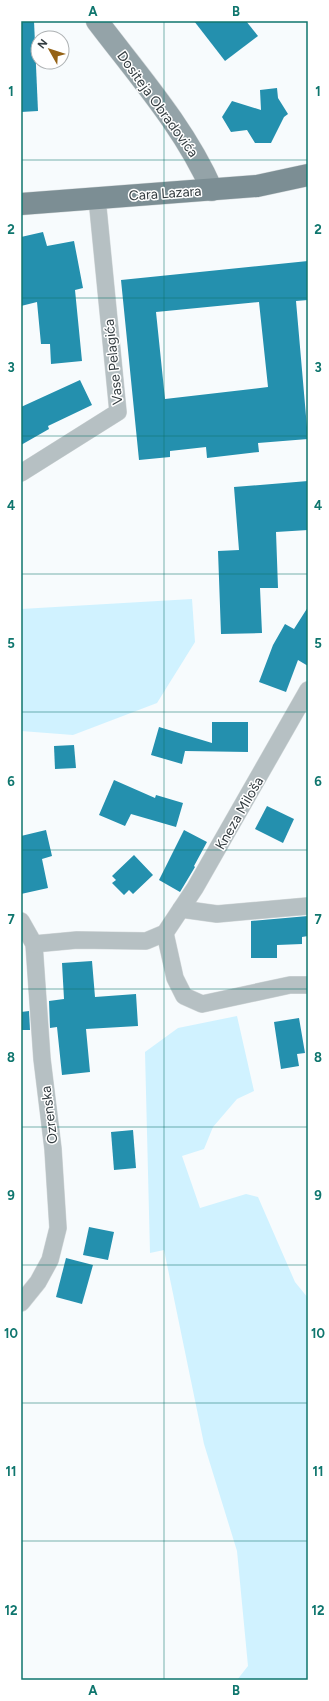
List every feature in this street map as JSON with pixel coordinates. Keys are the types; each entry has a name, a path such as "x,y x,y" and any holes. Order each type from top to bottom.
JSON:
{"main road":[{"name":"Cara Lazara","path":"21,204 257,186 308,175"}],"street":[{"name":"Dositeja Obradovića","path":"97,21 179,130 200,162 212,190"},
{"name":"Vase Pelagića","path":"21,472 118,412 96,198"},
{"name":"Kneza Miloša","path":"165,933 182,909 282,739 303,710 308,690"},
{"path":"182,909 217,914 308,906"},
{"name":"Ozrenska","path":"21,921 34,944 42,1059 53,1149 58,1228 50,1260 38,1282 21,1303"},
{"path":"34,944 77,940 146,941 165,933 175,978 184,996 202,1004 290,985 308,985"}],"shaded area":[{"path":"192,599 195,642 157,703 73,735 21,731 21,609"},
{"path":"237,1016 254,1091 237,1099 213,1127 204,1149 182,1156 200,1208 246,1194 258,1197 295,1282 308,1298 308,1680 237,1680 248,1666 237,1551 204,1444 164,1250 150,1253 145,1052 178,1028"}],"building":[{"path":"21,21 34,21 34,30 30,30 30,70 36,70 38,111 21,112"},
{"path":"194,21 246,21 258,36 225,61"},
{"path":"277,88 278,98 288,114 284,117 271,143 255,143 247,130 231,132 222,117 232,101 261,110 260,90"},
{"path":"43,232 47,246 74,241 83,288 75,290 82,361 51,364 50,344 41,344 37,302 21,306 21,237"},
{"path":"308,261 308,300 296,301 308,439 258,443 259,452 207,458 206,447 170,451 170,457 139,460 121,280","holes":["259,302 268,387 165,399 156,312"]},
{"path":"80,380 92,405 48,426 49,429 21,445 21,407"},
{"path":"308,481 308,530 276,532 278,588 260,588 262,633 221,634 218,551 239,550 234,487"},
{"path":"308,607 308,666 298,660 286,692 259,682 273,645 285,624 294,629"},
{"path":"212,722 248,722 248,752 185,751 182,764 151,755 159,727 212,743"},
{"path":"74,745 76,768 55,769 54,746"},
{"path":"114,780 155,798 156,795 183,803 176,827 131,814 125,826 99,815"},
{"path":"267,806 294,819 283,843 255,829"},
{"path":"46,830 52,856 42,859 48,888 21,894 21,836"},
{"path":"184,830 207,842 194,866 195,867 180,892 159,880"},
{"path":"134,855 153,875 133,894 129,890 124,895 112,883 116,880 112,876"},
{"path":"308,916 308,936 302,937 302,944 277,945 277,958 251,958 251,921"},
{"path":"92,961 95,997 136,994 138,1026 86,1029 90,1072 62,1075 57,1027 50,1028 49,1001 64,999 62,963"},
{"path":"29,1011 30,1030 21,1030 21,1012"},
{"path":"299,1018 305,1053 297,1054 299,1066 281,1069 274,1022"},
{"path":"133,1130 136,1168 114,1170 111,1132"},
{"path":"89,1227 114,1232 108,1260 83,1255"},
{"path":"66,1258 93,1265 82,1304 56,1297"}]}
